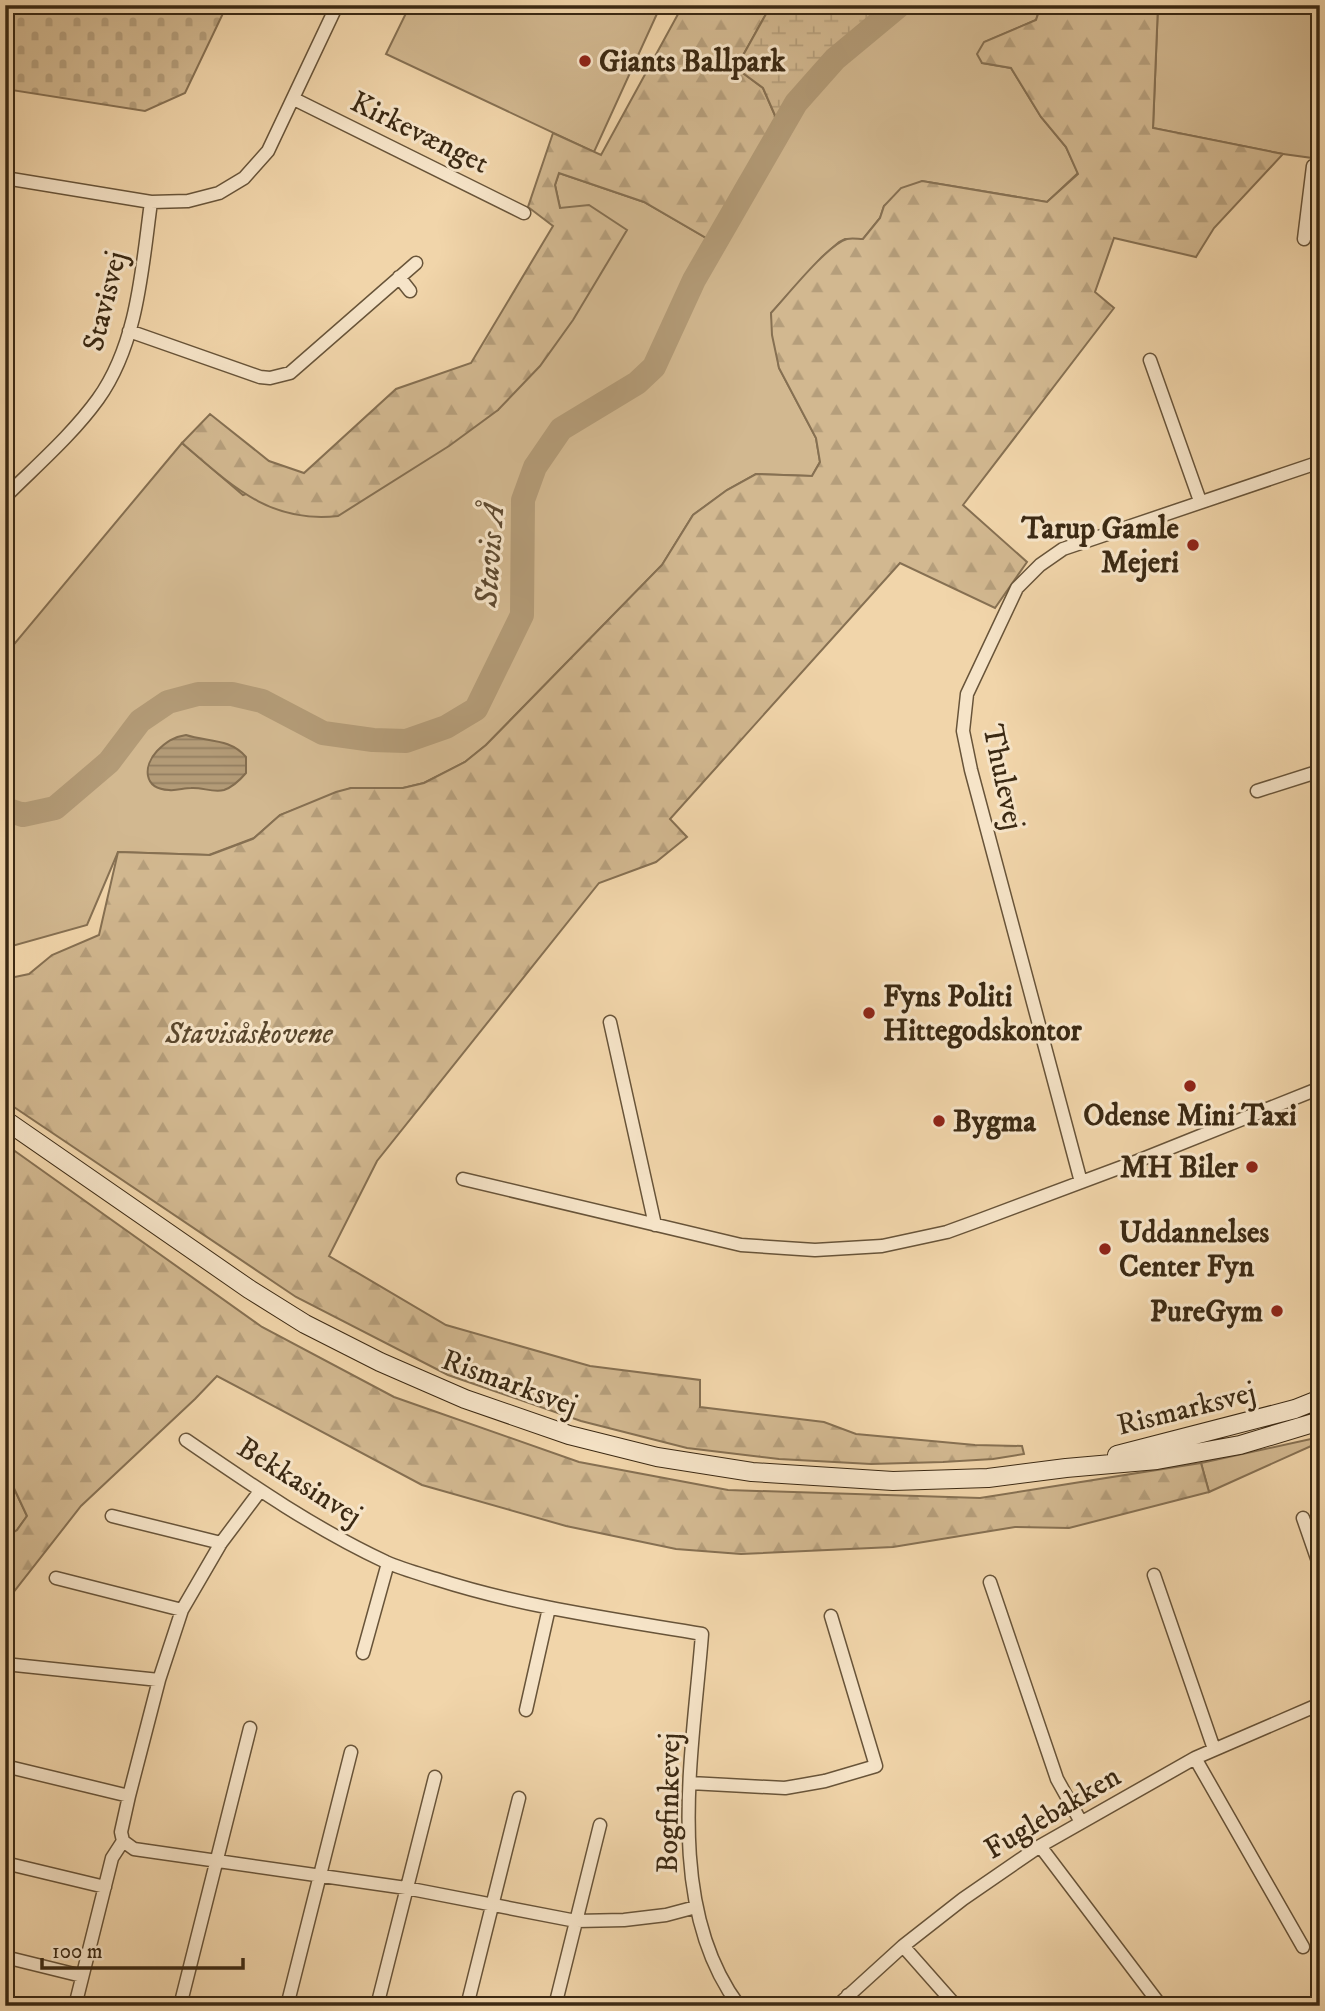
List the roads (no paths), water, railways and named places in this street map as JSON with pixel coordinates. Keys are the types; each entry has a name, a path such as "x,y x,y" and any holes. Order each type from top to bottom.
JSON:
{"main road":[{"name":"Rismarksvej","path":"5,1120 249,1289 305,1324 380,1362 465,1399 569,1435 657,1457 752,1472 893,1481 988,1478 1157,1460 1240,1445 1320,1421"},
{"name":"Rismarksvej","path":"1066,1468 1295,1409 1320,1399"}],"street":[{"path":"5,178 151,202 188,201 219,193 244,178 268,151 337,5"},
{"name":"Kirkevænget","path":"294,99 524,213"},
{"path":"1304,239 1313,166 1320,167"},
{"name":"Stavisvej","path":"5,497 80,422 100,397 117,364 136,303 151,202"},
{"path":"129,331 260,377 278,377 290,373 416,263"},
{"path":"399,277 410,291"},
{"path":"1150,360 1200,501"},
{"name":"Thulevej","path":"1081,1182 962,731 967,694 1017,588 1040,565 1063,549 1320,462"},
{"path":"1257,791 1320,771"},
{"path":"610,1023 655,1225"},
{"path":"463,1179 741,1245 815,1250 882,1246 947,1232 1320,1088"},
{"name":"Bekkasinvej","path":"186,1440 260,1491 325,1531 388,1563 465,1588 549,1608 702,1634"},
{"path":"260,1491 221,1543 182,1610 159,1679 129,1796 121,1832 123,1841 134,1849 406,1888 576,1921 624,1920 666,1915 696,1907"},
{"path":"112,1517 221,1543"},
{"path":"1303,1518 1320,1567"},
{"path":"363,1653 388,1563"},
{"path":"1154,1575 1214,1749"},
{"path":"56,1578 182,1610"},
{"path":"990,1582 1057,1779 1081,1822"},
{"path":"526,1710 549,1608"},
{"path":"690,1783 785,1788 825,1781 876,1766 831,1616"},
{"name":"Bogfinkevej","path":"702,1634 690,1783 689,1867 696,1907 708,1947 730,1995 739,2006"},
{"path":"5,1664 159,1679"},
{"name":"Fuglebakken","path":"837,2006 903,1946 963,1899 1040,1846 1195,1758 1320,1704"},
{"path":"180,2006 250,1728"},
{"path":"287,2006 351,1752"},
{"path":"1195,1758 1303,1947"},
{"path":"5,1766 129,1796"},
{"path":"377,2006 435,1777"},
{"path":"467,2006 519,1798"},
{"path":"555,2006 600,1825"},
{"path":"75,2006 112,1858 123,1841"},
{"path":"1040,1846 1161,2006"},
{"path":"5,1863 105,1887"},
{"path":"903,1946 953,2005"},
{"path":"5,1957 82,1976"},
{"path":"848,1995 858,2006"}],"waterway":[{"name":"Stavis Å","path":"5,809 23,815 55,808 109,762 140,721 168,702 198,694 232,694 262,701 323,733 373,740 406,741 446,727 476,709 522,615 523,500 535,467 561,429 637,383 654,367 694,280 796,103 835,59 900,5"}],"place":[{"name":"Giants Ballpark","path":"585,61"},
{"name":"Tarup Gamle Mejeri","path":"1193,545"},
{"name":"Fyns Politi Hittegodskontor","path":"869,1013"},
{"name":"Odense Mini Taxi","path":"1190,1086"},
{"name":"Bygma","path":"939,1121"},
{"name":"MH Biler","path":"1252,1167"},
{"name":"Uddannelses Center Fyn","path":"1105,1249"},
{"name":"PureGym","path":"1277,1311"}],"park label":[{"name":"Stavisåskovene","path":"249,1033"}]}
